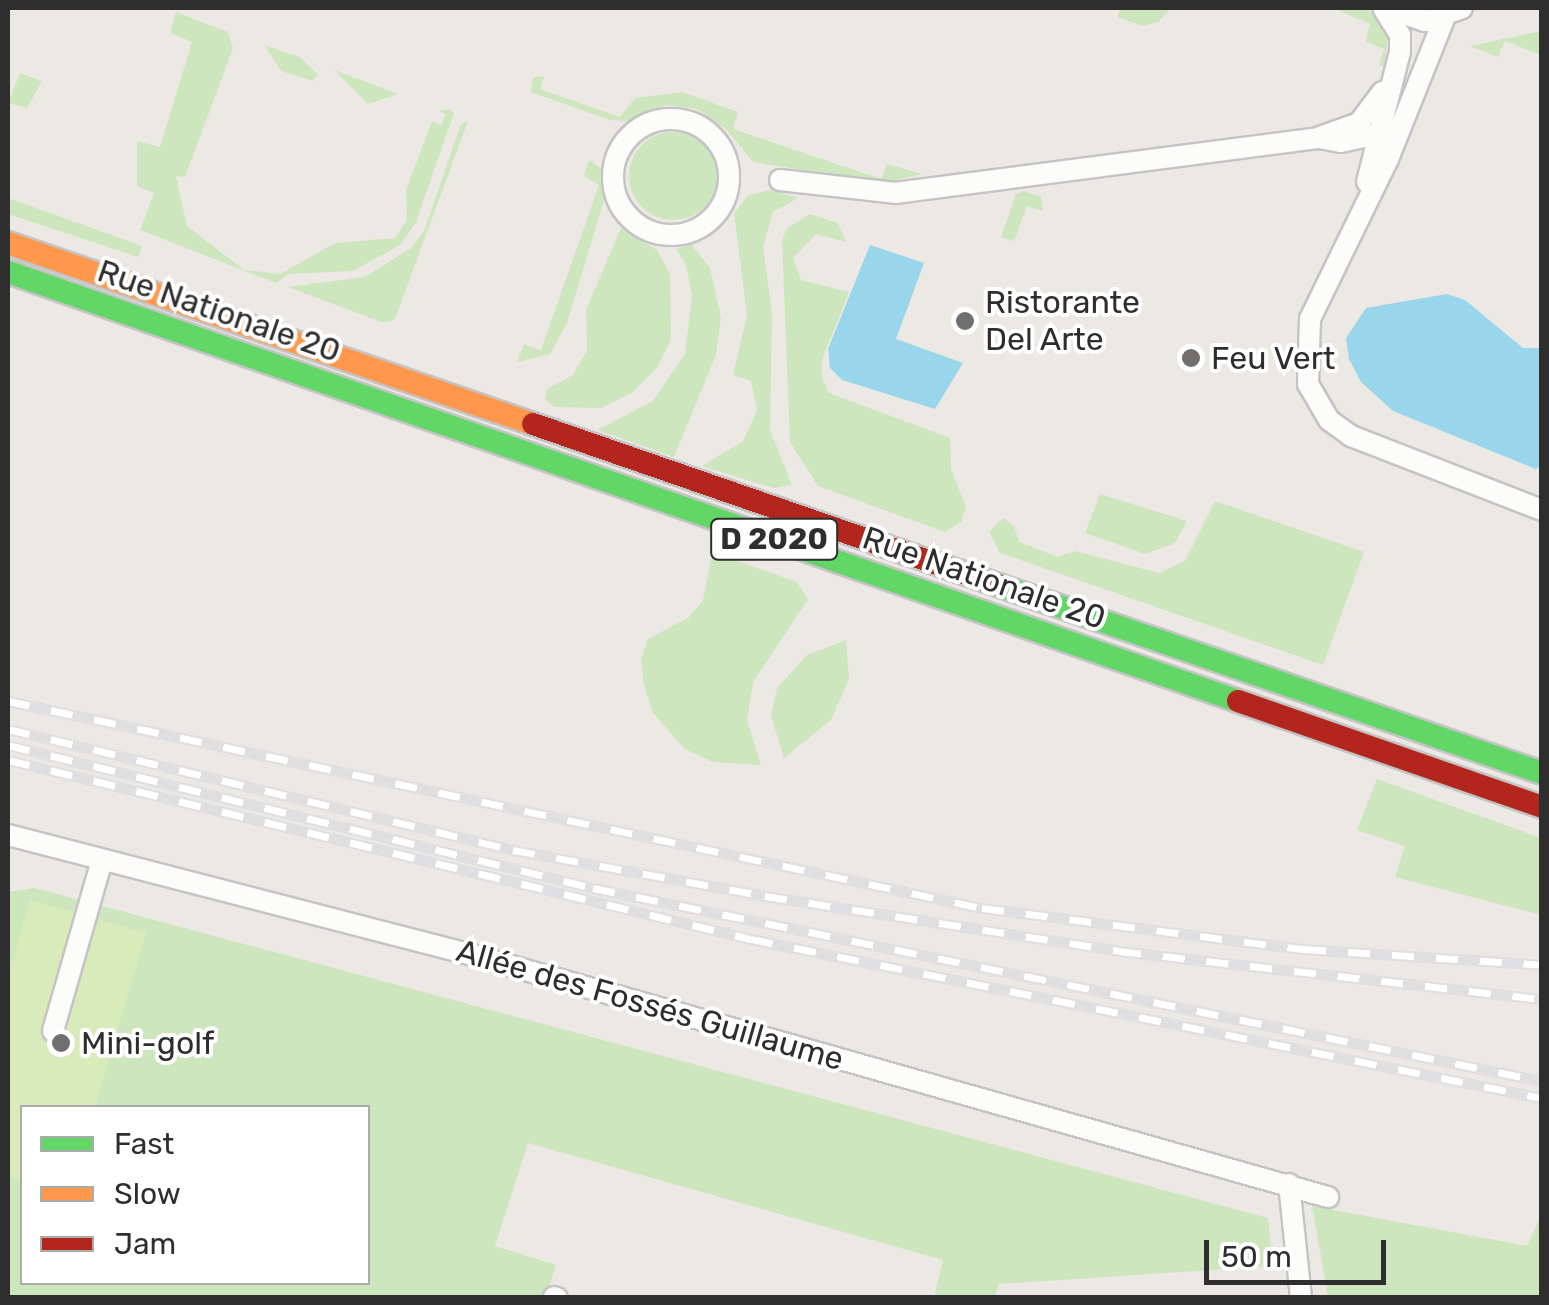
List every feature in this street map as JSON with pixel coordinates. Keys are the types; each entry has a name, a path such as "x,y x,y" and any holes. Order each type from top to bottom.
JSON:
{"main road":[{"name":"Rue Nationale 20","path":"8,243 1542,773"},
{"name":"Rue Nationale 20","path":"8,272 1542,807"},
{"name":"D 2020","path":"1433,770 1493,777 1542,793"}],"street":[{"path":"1385,8 1407,19 1458,11"},
{"path":"1361,205 1397,63 1400,35 1385,8"},
{"path":"1458,11 1361,205 1305,339 1316,403 1350,436 1542,510"},
{"path":"1319,138 1371,114 1397,63"},
{"path":"654,121 702,128 728,168 726,195 711,218 667,234 634,222 614,190 616,158 625,141 654,121"},
{"path":"780,180 896,193 1319,138 1378,136 1399,128"},
{"name":"Allée des Fossés Guillaume","path":"8,835 468,954 1328,1197"},
{"path":"53,1032 102,860"},
{"path":"1289,1184 1301,1298"}],"green space":[{"path":"1121,8 1171,8 1158,22 1143,26 1117,17"},
{"path":"1333,8 1366,8 1376,17 1388,37 1384,67 1379,65 1384,49 1366,42 1370,24"},
{"path":"176,12 228,32 233,48 185,177 176,176 187,226 244,270 280,274 335,243 395,238 407,220 406,190 432,121 441,125 446,114 439,111 448,109 454,113 416,222 400,245 353,271 289,274 276,283 140,230 154,193 137,186 137,141 160,147 192,42 170,33"},
{"path":"1541,31 1541,55 1505,41 1498,57 1470,46"},
{"path":"264,45 300,57 318,75 313,81 281,71"},
{"path":"334,70 398,94 368,104"},
{"path":"20,73 42,81 27,108 8,103"},
{"path":"533,77 544,77 540,89 620,117 635,98 682,92 738,112 733,128 739,131 881,179 887,164 922,174 883,183 753,162 727,130 697,109 666,105 630,121 610,120 531,92"},
{"path":"468,121 395,319 384,323 288,287 365,277 411,248 424,231 461,124"},
{"path":"673,132 690,135 704,145 714,159 714,193 704,207 690,217 673,220 656,217 642,207 632,193 629,176 632,159 642,145 656,135"},
{"path":"589,160 603,170 604,200 567,323 550,354 517,362 524,344 541,350 599,185 584,176"},
{"path":"771,190 798,198 773,212 763,247 772,313 770,430 792,485 773,488 702,466 743,441 757,411 751,381 733,375 747,315 734,213 749,195"},
{"path":"1024,191 1041,197 1043,211 1027,206 1014,241 1001,237 1016,194"},
{"path":"8,198 142,246 138,257 8,214"},
{"path":"810,214 838,223 846,242 816,234 793,258 801,280 849,292 822,360 822,377 829,393 950,438 951,469 966,507 961,522 945,532 818,486 790,442 782,240 787,228"},
{"path":"621,228 657,250 670,274 671,339 657,368 633,392 601,408 555,407 545,400 547,389 573,375 587,351 586,310"},
{"path":"691,244 710,268 721,317 716,355 674,457 597,430 653,401 685,354 692,296 686,264 676,249"},
{"path":"1100,494 1187,521 1175,543 1145,554 1085,533"},
{"path":"1215,501 1364,552 1323,665 1000,553 989,532 1003,518 1014,526 1019,542 1058,557 1075,551 1159,573 1185,561"},
{"path":"720,555 797,582 808,599 753,682 747,720 761,765 712,762 685,749 653,713 644,686 641,659 648,639 688,618 703,601 711,559"},
{"path":"846,640 849,679 831,720 784,758 771,716 777,688 807,655"},
{"path":"1377,779 1541,838 1541,915 1395,877 1405,846 1357,830"},
{"path":"35,888 1268,1218 1273,1266 999,1284 995,1297 934,1297 943,1260 528,1143 495,1246 556,1265 546,1297 8,1298 8,892"},
{"name":"Mini-golf","path":"30,900 146,933 96,1105 20,1105 20,1180 8,1177 8,978"},
{"path":"1312,1206 1527,1246 1541,1216 1541,1297 1328,1297"}],"water":[{"path":"870,245 924,263 896,339 963,363 935,409 842,380 830,368 828,349"},
{"path":"1447,294 1465,300 1523,348 1541,348 1542,465 1536,469 1393,411 1361,382 1349,359 1346,338 1366,308"}],"railway":[{"path":"8,701 982,908 1304,949 1542,965"},
{"path":"8,729 513,850 765,896 1119,951 1542,999"},
{"path":"8,745 593,888 1542,1081"},
{"path":"8,760 751,939 1542,1098"}],"traffic: fast":[{"path":"8,272 1238,701"},
{"path":"998,585 1542,773"}],"traffic: slow":[{"path":"8,243 533,424"}],"traffic: jam":[{"path":"533,424 998,585"},
{"path":"1238,701 1542,807"}],"place":[{"name":"Ristorante Del Arte","path":"965,321"},
{"name":"Feu Vert","path":"1191,358"},
{"name":"Mini-golf","path":"61,1043"}]}
